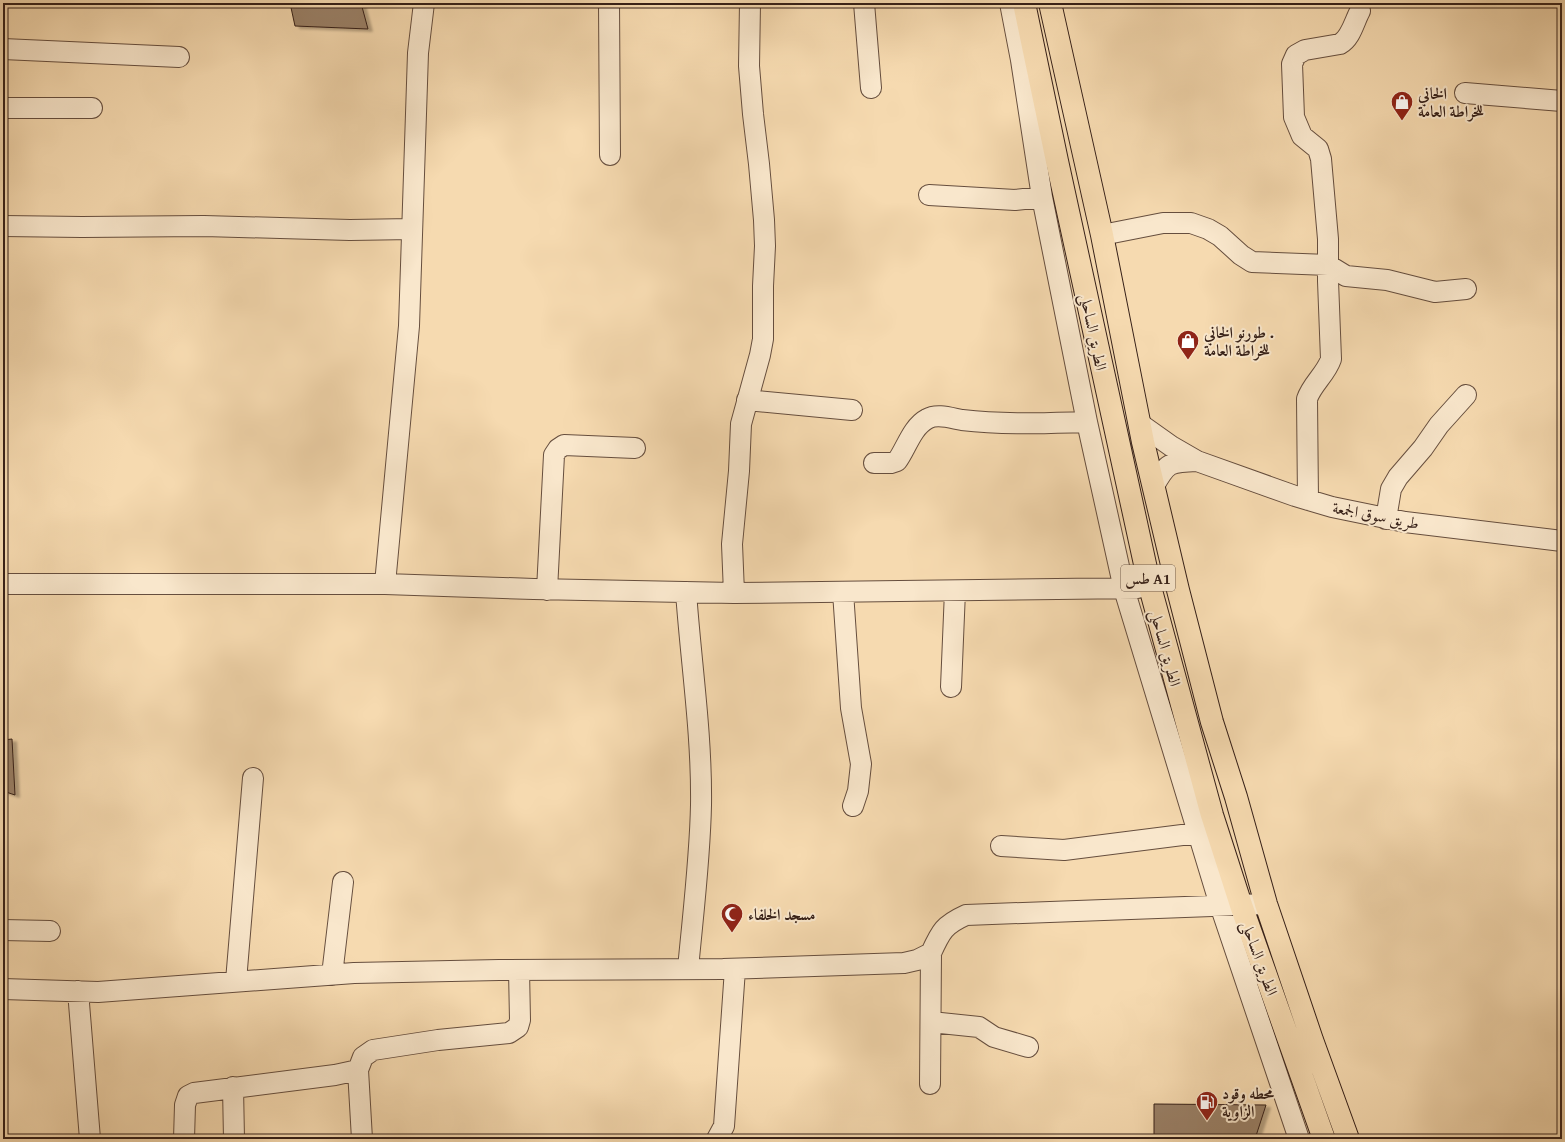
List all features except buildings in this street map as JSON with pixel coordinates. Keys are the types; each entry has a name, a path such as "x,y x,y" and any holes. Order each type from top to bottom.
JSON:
{"highway":[{"name":"الطريق الساحلى","path":"1024,3 1058,168 1150,587 1212,815 1230,905 1324,1139"},
{"name":"الطريق الساحلى","path":"1050,3 1102,235 1140,424 1212,722 1236,797 1266,904 1312,1040 1348,1139"},
{"path":"1032,40 1057,35"}],"street":[{"path":"385,584 409,326 418,53 424,3"},
{"path":"609,3 610,155"},
{"path":"734,593 732,544 741,424 763,340 762,293 765,246 750,66 750,3"},
{"path":"864,3 870,88"},
{"path":"1010,3 1021,60 1042,196 1087,422 1124,589 1198,832 1230,905 1298,1139"},
{"path":"1308,500 1307,399 1329,365 1331,359 1328,239 1321,160 1318,149 1302,136 1294,117 1292,64 1296,55 1305,50 1344,42 1360,12"},
{"path":"3,49 179,57"},
{"path":"1464,93 1562,101"},
{"path":"3,108 92,108"},
{"path":"929,195 1015,200 1042,196"},
{"path":"1102,235 1163,223 1191,223 1208,229 1220,236 1241,255 1252,262 1328,265 1346,276 1387,280 1435,292 1466,289"},
{"path":"3,226 204,226 350,230 412,229"},
{"path":"1386,519 1391,489 1398,477 1416,458 1439,425 1466,395"},
{"path":"747,400 852,410"},
{"path":"874,463 891,463 897,461 919,426 926,419 934,416 964,420 1019,423 1087,422"},
{"name":"طريق سوق الجمعة","path":"1140,424 1171,446 1196,461 1332,507 1404,522 1562,541"},
{"path":"548,590 554,455 558,449 564,445 635,448"},
{"name":"طريق سوق الجمعة","path":"1154,486 1163,470 1177,462 1196,461"},
{"path":"3,584 385,584 548,590 734,593 1124,589 1150,587"},
{"path":"951,687 954,591"},
{"path":"686,592 700,766 701,804 699,846 688,969"},
{"path":"843,592 851,708 861,764 858,791 854,806"},
{"path":"236,981 253,778"},
{"path":"1001,846 1064,850 1198,832"},
{"path":"332,974 343,882"},
{"path":"930,1084 931,953 939,935 951,922 966,914 1266,904"},
{"path":"3,930 50,931"},
{"path":"3,989 98,992 332,974 519,970 735,969 904,963 917,960 931,953"},
{"path":"717,1139 724,1126 735,969"},
{"path":"362,1139 358,1070 363,1057 372,1050 438,1040 509,1033 518,1027 520,1020 519,970"},
{"path":"78,991 90,1139"},
{"path":"931,1022 979,1026 994,1037 1028,1047"},
{"path":"184,1139 185,1105 188,1096 194,1093 335,1076 358,1070"},
{"path":"233,1088 234,1139"}],"place":[{"name":"الخاني للخراطة العامة","path":"1402,122"},
{"name":"طورنو الخاني . للخراطة العامة","path":"1188,360"},
{"name":"مسجد الخلفاء","path":"732,934"},
{"name":"محطه وقود الزاوية","path":"1207,1122"}]}
